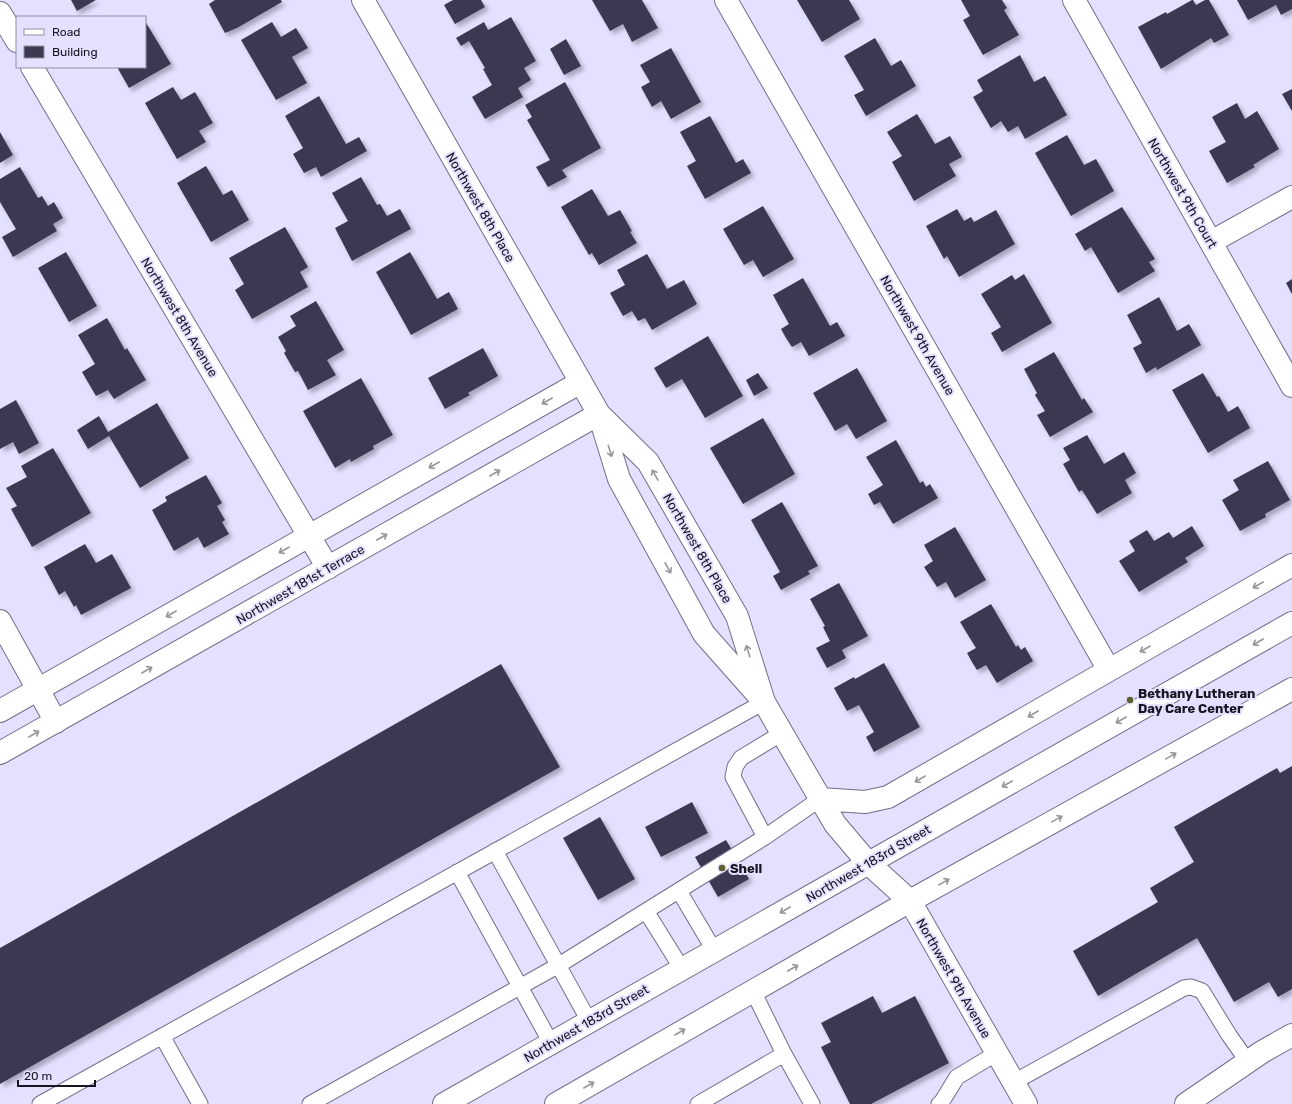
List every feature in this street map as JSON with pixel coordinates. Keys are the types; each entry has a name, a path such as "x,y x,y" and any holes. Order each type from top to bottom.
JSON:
{"street":[{"name":"Northwest 8th Place","path":"363,0 599,414 619,479 704,634 764,702 835,824 868,863"},
{"name":"Northwest 9th Avenue","path":"726,0 1109,670"},
{"name":"Northwest 9th Court","path":"1074,0 1292,386"},
{"path":"0,12 16,39"},
{"name":"Northwest 8th Avenue","path":"33,68 328,568"},
{"path":"1211,242 1292,197"},
{"path":"0,711 581,382"},
{"name":"Northwest 8th Place","path":"599,414 648,462 737,616 764,702"},
{"name":"Northwest 181st Terrace","path":"0,753 599,414"},
{"path":"820,799 865,802 888,797 1292,565"},
{"path":"0,621 56,722"},
{"name":"Northwest 183rd Street","path":"444,1104 1292,623"},
{"path":"556,1104 910,901 1292,689"},
{"name":"Northwest 9th Avenue","path":"868,863 910,901 1026,1104"},
{"path":"1186,1104 1262,1052 1292,1035"},
{"path":"474,1104 500,1072"}],"lane":[{"path":"40,1104 764,702"},
{"path":"765,837 733,777 735,767 741,758 782,733"},
{"path":"310,1104 520,986 559,966 765,837 820,799"},
{"path":"495,851 589,1021"},
{"path":"457,872 551,1043"},
{"path":"679,891 714,950"},
{"path":"646,911 682,969"},
{"path":"1014,1082 1184,988 1192,987 1202,991 1229,1035 1248,1062"},
{"path":"753,991 784,1054 812,1104"},
{"path":"162,1036 200,1104"},
{"path":"939,1104 957,1077 997,1053"},
{"path":"698,1104 784,1054"}],"building":[{"path":"71,0 96,0 77,11"},
{"path":"215,0 281,0 282,2 237,28 225,33 209,4"},
{"path":"453,0 481,0 485,7 455,24 444,5"},
{"path":"592,0 642,0 658,28 632,42 623,24 610,31"},
{"path":"797,0 849,0 860,19 822,42"},
{"path":"961,0 1002,0 1007,8 1004,10 1019,35 983,55 963,20 970,16"},
{"path":"1192,0 1196,5 1205,0 1209,0 1229,35 1214,43 1211,38 1161,69 1138,27 1166,12 1167,14"},
{"path":"1237,0 1292,0 1292,9 1281,15 1276,5 1248,20"},
{"path":"511,17 536,61 524,68 531,80 518,88 523,97 485,119 472,97 492,85 483,69 485,68 469,41 461,46 456,38 484,22 488,30"},
{"path":"272,22 281,37 296,28 308,48 292,57 307,83 276,100 241,40"},
{"path":"146,23 171,64 129,88 118,68 146,68"},
{"path":"875,38 891,66 901,60 916,86 866,116 854,95 864,90 844,56"},
{"path":"566,39 581,66 564,75 550,49"},
{"path":"671,48 701,102 671,119 661,101 652,107 641,87 650,82 640,65"},
{"path":"1020,55 1034,82 1045,76 1067,115 1025,139 1018,126 1008,132 1001,121 991,128 973,97 983,91 977,80"},
{"path":"565,82 601,148 562,170 567,177 548,187 536,167 550,160 527,120 532,117 525,105"},
{"path":"173,87 181,100 195,92 213,123 199,131 206,142 177,159 145,103"},
{"path":"1292,89 1292,111 1282,94"},
{"path":"319,96 346,144 359,137 367,151 321,177 316,167 304,173 293,154 303,148 285,116"},
{"path":"1237,103 1245,119 1257,111 1279,149 1253,165 1255,167 1227,183 1209,151 1226,142 1212,117"},
{"path":"917,114 935,144 950,136 962,157 949,164 956,176 914,201 892,162 902,156 887,132"},
{"path":"710,116 736,163 743,159 751,173 705,199 687,166 696,161 680,132"},
{"path":"0,132 13,155 0,163"},
{"path":"1067,135 1084,165 1096,159 1114,191 1071,216 1035,153"},
{"path":"206,166 223,195 232,190 249,220 211,242 177,183"},
{"path":"20,167 38,198 42,196 48,206 54,202 63,218 53,224 57,231 13,257 2,237 16,229 0,202 0,179"},
{"path":"361,177 377,205 380,204 387,216 400,209 411,229 352,261 335,228 348,221 332,193"},
{"path":"592,189 608,216 620,210 637,243 599,265 592,253 589,255 561,207"},
{"path":"763,206 794,259 763,277 753,260 744,265 723,229"},
{"path":"1122,207 1155,259 1149,262 1155,271 1118,293 1091,247 1085,251 1075,234"},
{"path":"957,209 964,221 971,217 974,222 996,210 1015,244 959,277 947,256 944,259 926,226"},
{"path":"285,227 308,267 300,272 308,287 252,319 235,290 244,284 229,258"},
{"path":"66,252 97,306 69,322 38,268"},
{"path":"410,252 437,299 449,292 458,309 411,335 376,272"},
{"path":"647,254 667,289 684,280 697,304 652,330 645,318 638,321 632,311 623,316 610,293 625,285 617,270"},
{"path":"1024,274 1052,323 1002,352 991,333 1001,327 981,294 1012,275 1015,280"},
{"path":"803,278 830,326 837,322 845,336 809,356 801,342 792,347 786,338 781,329 789,324 773,295"},
{"path":"1292,279 1292,294 1286,283"},
{"path":"1159,297 1177,331 1189,324 1201,345 1157,370 1156,367 1146,373 1133,348 1142,343 1127,315"},
{"path":"316,301 344,350 327,360 336,375 308,390 298,371 295,372 284,353 286,351 278,337 296,326 290,316"},
{"path":"107,318 125,350 127,348 146,380 114,399 108,390 96,396 82,372 95,364 78,335"},
{"path":"708,336 743,396 705,418 682,379 666,388 654,368"},
{"path":"483,348 498,376 468,393 470,395 445,409 428,378"},
{"path":"1054,352 1082,400 1084,398 1093,412 1050,437 1037,415 1045,411 1035,395 1037,393 1024,369"},
{"path":"857,368 887,421 856,439 847,424 835,431 813,393"},
{"path":"758,373 768,388 754,396 746,380"},
{"path":"1203,373 1228,412 1238,406 1250,428 1208,453 1172,390"},
{"path":"361,378 393,435 373,446 374,449 351,462 350,459 335,468 303,411"},
{"path":"16,400 39,443 19,454 13,442 0,449 0,409"},
{"path":"157,403 189,458 140,488 109,436 88,449 77,430 99,416 108,432"},
{"path":"763,418 795,474 743,504 710,448"},
{"path":"1087,435 1104,464 1124,452 1136,473 1125,480 1132,493 1097,514 1082,490 1079,492 1063,464 1070,460 1063,448"},
{"path":"896,440 920,483 923,481 926,487 930,484 938,498 893,524 880,502 874,505 868,494 883,485 866,457"},
{"path":"53,448 91,513 32,547 11,509 17,506 6,488 27,477 21,466"},
{"path":"1268,461 1290,500 1265,514 1266,517 1240,531 1222,500 1239,490 1233,480"},
{"path":"206,475 222,503 217,506 225,520 222,522 229,534 204,548 198,537 174,551 152,510 167,501 165,497"},
{"path":"782,502 818,566 808,571 810,574 781,590 773,576 780,572 751,520"},
{"path":"1192,526 1204,546 1185,558 1188,562 1139,592 1119,561 1135,551 1129,541 1147,530 1154,541 1169,532 1173,538"},
{"path":"955,527 986,580 955,598 946,582 937,587 924,567 933,561 924,545"},
{"path":"85,544 96,563 112,554 131,588 81,615 76,605 74,607 65,591 59,595 44,567"},
{"path":"839,583 868,636 842,650 846,658 827,668 816,648 830,641 823,627 825,626 810,599"},
{"path":"991,604 1016,647 1018,645 1021,650 1025,647 1033,661 997,683 986,665 977,670 972,662 967,653 976,648 960,622"},
{"path":"884,663 920,727 874,752 866,737 874,732 859,705 847,711 834,688 854,677 855,679"},
{"path":"501,664 560,767 0,1084 0,948"},
{"path":"1292,766 1292,989 1278,997 1269,982 1234,1002 1197,938 1098,996 1073,951 1158,902 1150,888 1194,862 1174,827 1277,768 1280,773"},
{"path":"692,802 708,833 661,857 645,827"},
{"path":"600,817 635,879 598,900 563,838"},
{"name":"Shell","path":"726,840 749,879 718,897 695,857"},
{"path":"873,996 882,1013 915,996 949,1063 871,1104 850,1104 821,1047 831,1042 821,1023"}],"place":[{"name":"Bethany Lutheran Day Care Center","path":"1130,700"},
{"name":"Shell","path":"722,868"}]}
